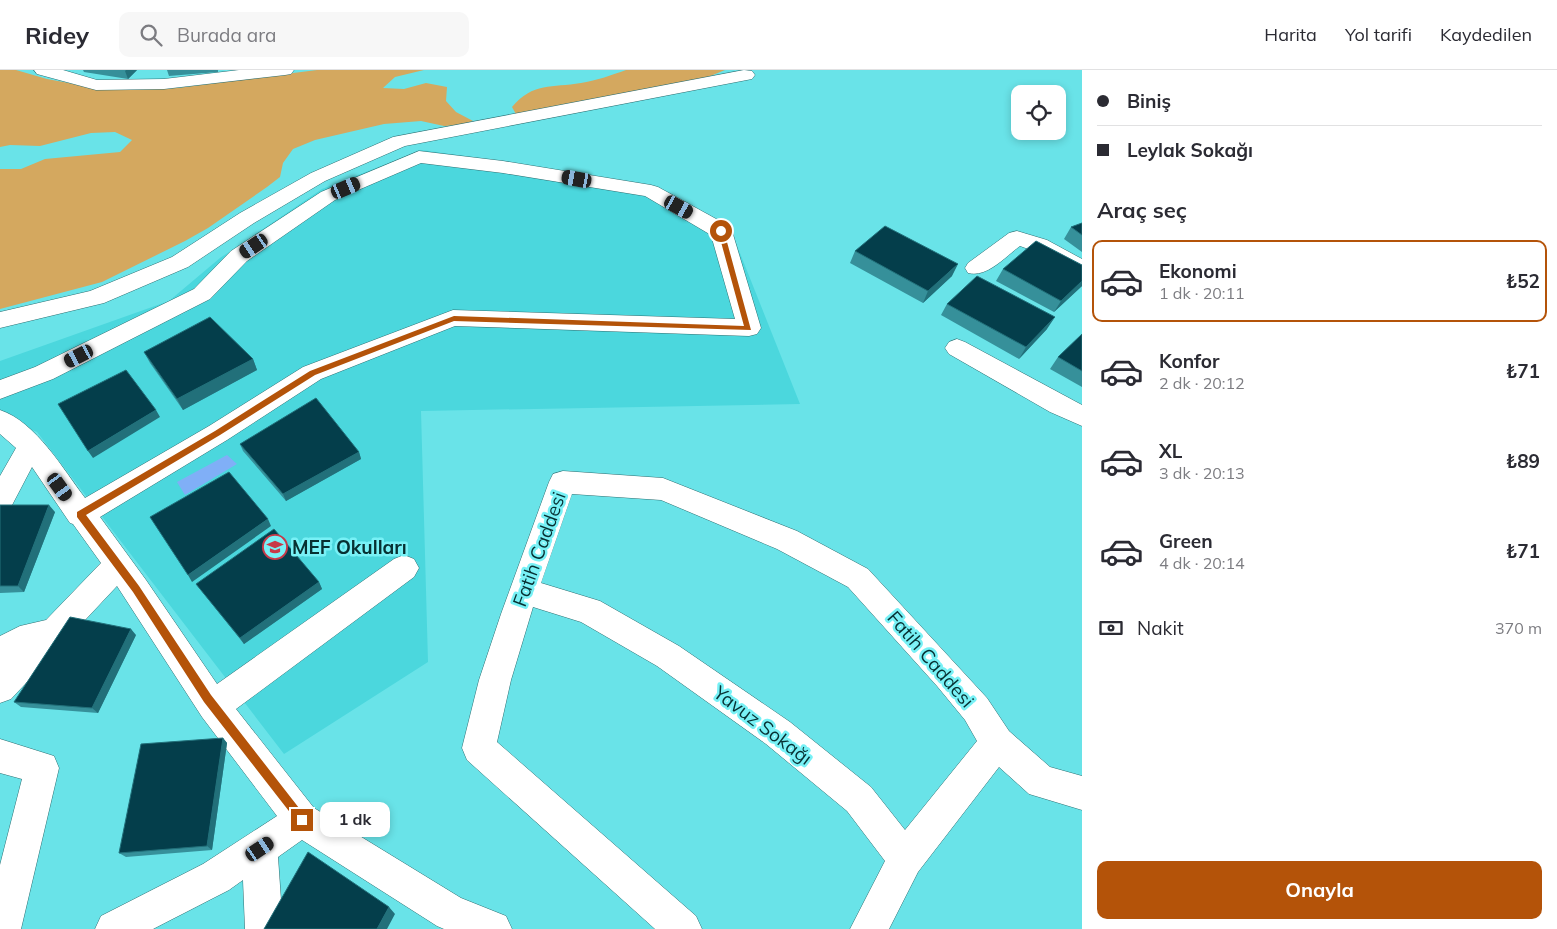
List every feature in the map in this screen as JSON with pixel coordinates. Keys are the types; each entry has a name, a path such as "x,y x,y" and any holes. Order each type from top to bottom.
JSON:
{"street":[{"path":"43,70 96,85 164,84 285,70"},
{"path":"0,320 96,298 180,262 247,218 318,177 400,141 746,75"},
{"path":"0,390 44,374 202,294 239,256 328,196 419,157 503,167 651,191 721,231 749,328 454,318 312,373 218,433 80,514"},
{"path":"976,268 1017,238 1039,245 1082,269"},
{"path":"957,348 1082,416"},
{"path":"0,420 31,445 118,565 213,706 302,820 450,913 494,929"},
{"path":"0,501 31,445"},
{"name":"Fatih Caddesi","path":"683,929 479,748 488,700 563,482 663,489 788,540 858,578 976,709 997,743"},
{"path":"0,688 118,565"},
{"path":"213,706 404,568"},
{"name":"Yavuz Sokağı","path":"524,591 589,611 668,656 754,716 778,733 859,799 905,859"},
{"path":"0,652 20,640 55,631"},
{"path":"869,929 905,859 997,743 1041,782 1082,793"},
{"path":"0,756 42,768 2,929"},
{"path":"114,929 216,877 302,820"},
{"path":"260,849 264,929"}],"shaded area":[{"path":"0,70 16,70 47,79 107,90 177,88 317,70 424,70 395,77 383,88 404,89 426,83 447,87 446,101 456,112 473,121 461,125 444,126 421,121 384,124 315,140 293,149 283,163 280,177 208,228 185,241 102,282 0,309 0,169 21,169 45,159 120,152 132,140 115,132 91,133 40,146 10,145 0,147"},
{"path":"626,70 725,70 708,77 562,109 517,116 512,107 528,93 535,90 586,82"},
{"name":"MEF Okulları","path":"422,150 536,166 641,184 730,228 800,404 421,411 428,662 284,754 37,432 0,417 0,361 169,301 220,258 322,189"},
{"path":"227,455 237,464 185,495 177,482"}],"building":[{"path":"1082,223 1082,235 1071,227"},
{"path":"885,226 958,264 928,291 855,251"},
{"path":"1036,241 1082,265 1082,281 1061,301 1003,269"},
{"path":"977,276 1055,317 1026,347 947,304"},
{"path":"210,317 253,359 177,399 144,352"},
{"path":"1082,334 1082,371 1058,357"},
{"path":"126,370 156,410 88,451 58,404"},
{"path":"316,398 359,452 283,494 240,444"},
{"path":"229,472 268,519 188,575 150,517"},
{"path":"0,505 49,505 18,586 0,586"},
{"path":"274,529 319,582 240,638 196,584"},
{"path":"70,617 131,629 92,708 14,702"},
{"path":"223,738 207,846 119,853 141,744"},
{"path":"308,852 389,907 377,929 264,929"}],"place":[{"name":"MEF Okulları","path":"275,547"}],"route":[{"path":"302,820 208,699 136,589 80,514 218,433 312,373 454,318 749,328 721,231"}]}
